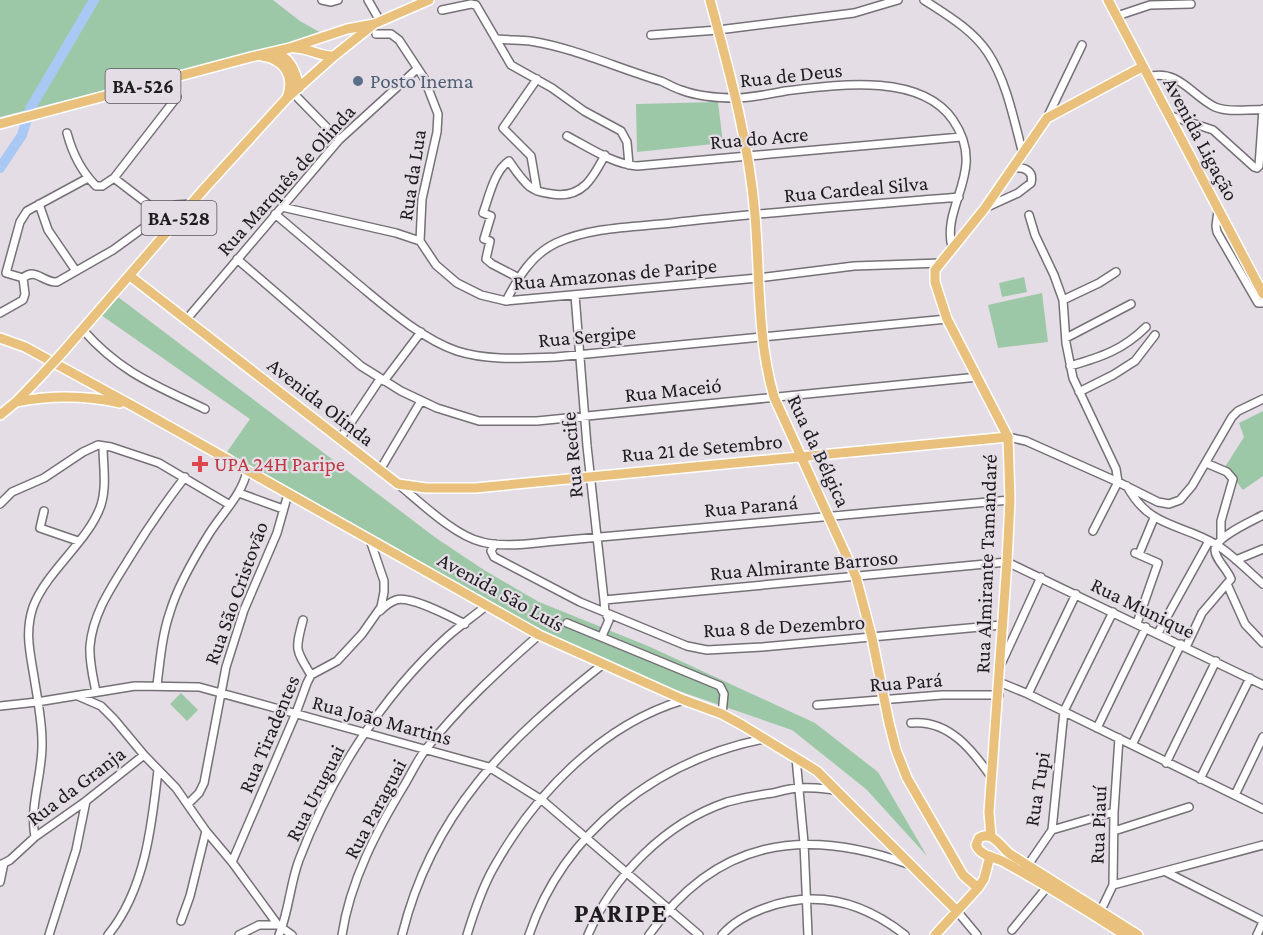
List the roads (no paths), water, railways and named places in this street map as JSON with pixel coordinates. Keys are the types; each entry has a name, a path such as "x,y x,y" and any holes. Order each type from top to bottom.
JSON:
{"main road":[{"name":"BA-528","path":"0,415 16,402 83,330 191,204 286,99 298,93 334,56 377,26 429,0"},
{"name":"Rua da Bélgica","path":"710,0 747,156 755,214 764,338 774,397 856,577 872,638 896,750 907,778 963,875 978,888"},
{"name":"Avenida Ligação","path":"1108,0 1218,212 1262,290"},
{"name":"BA-526","path":"0,124 290,48 347,29 377,26"},
{"name":"BA-526","path":"290,48 304,48 324,56 334,56"},
{"path":"263,54 275,53 284,57 294,70 298,93"},
{"path":"251,57 268,57 283,64 290,85 286,99"},
{"name":"Rua Almirante Tamandaré","path":"990,856 982,854 977,848 977,841 986,836 999,695 1010,500 1008,437 947,319 934,282 935,270 985,208 1047,118 1142,67"},
{"name":"Avenida Olinda","path":"130,276 398,484"},
{"name":"Avenida São Luís","path":"0,338 25,347 133,406 539,635 684,700 722,714 796,758 837,790 957,911"},
{"path":"16,402 44,397 74,396 103,399 133,406"},
{"name":"Rua 21 de Setembro","path":"398,484 450,489 1008,437"},
{"path":"986,836 1010,854 1138,935"},
{"path":"935,935 978,888 984,879 990,856 1048,886 1125,935"}],"street":[{"path":"322,0 331,2 338,0"},
{"path":"368,0 377,26"},
{"path":"651,35 718,30 854,12 898,0"},
{"path":"924,0 960,24 987,52 1006,93 1023,154"},
{"path":"442,10 475,4 511,64 552,88 584,111 621,131 627,142 629,165"},
{"path":"1117,16 1150,5 1191,4"},
{"name":"Rua da Lua","path":"377,26 394,35 424,78 435,104 438,123 422,199 420,242"},
{"name":"Rua de Deus","path":"498,39 528,41 564,49 693,94 735,98 788,91 882,85 913,92 942,108 953,120 961,137 967,170 949,235 952,247"},
{"path":"1047,118 1082,45"},
{"name":"Rua Marquês de Olinda","path":"186,320 339,140 417,69"},
{"path":"1148,77 1161,75 1182,82 1218,108 1263,109 1259,166 1254,167 1213,130 1168,115"},
{"path":"537,79 503,128 531,156 537,192"},
{"path":"298,93 339,140"},
{"path":"67,133 72,148 88,178 99,187 114,178 177,97"},
{"name":"Rua do Acre","path":"567,136 629,165 961,137"},
{"path":"519,278 486,259 490,241 484,239 491,216 483,213 496,177 504,164 509,161 537,192 566,196 578,191 594,176 605,155"},
{"name":"Rua Almirante Tamandaré","path":"985,208 1029,186 1032,178 1025,169 1014,168"},
{"path":"23,278 6,273 23,216 27,211 88,178"},
{"path":"114,178 162,215"},
{"name":"Rua Cardeal Silva","path":"506,301 528,264 540,253 554,244 592,232 755,214 959,197"},
{"path":"39,204 48,230 76,270"},
{"path":"23,278 30,273 36,273 54,282 113,250 177,204 191,204"},
{"path":"282,207 396,233 420,242"},
{"path":"1218,212 1217,232 1258,303 1263,303"},
{"name":"Rua Sergipe","path":"275,214 391,311 421,332 455,350 472,355 537,357 580,354 947,319"},
{"path":"1029,215 1062,300 1070,366 1079,392 1114,462 1118,482 1093,531"},
{"name":"Rua Amazonas de Paripe","path":"420,242 436,265 457,282 481,295 506,301 758,278 854,266 941,263"},
{"name":"Rua Maceió","path":"237,259 361,366 421,401 479,421 537,421 978,377"},
{"path":"1062,300 1099,283 1116,272"},
{"path":"0,313 23,300 25,294 23,278"},
{"name":"Rua Recife","path":"575,295 596,537 605,612 609,620 602,636"},
{"path":"1066,338 1131,304"},
{"path":"1070,366 1091,360 1123,346 1146,327"},
{"path":"83,330 98,346 139,378 205,409"},
{"path":"339,439 421,332"},
{"path":"1079,392 1135,361 1155,335"},
{"path":"1008,437 1026,441 1158,502 1175,503 1192,486 1232,417 1238,411 1263,399"},
{"path":"380,470 421,401"},
{"path":"0,504 12,492 44,478 92,446 103,446 152,460 230,505"},
{"path":"35,837 32,817 42,744 28,646 30,618 34,604 88,529 101,505 104,484 103,446"},
{"path":"1132,745 1202,613 1231,576 1215,553 1216,541 1233,479 1223,470 1206,463"},
{"path":"157,685 164,633 175,598 209,534 239,493 247,471"},
{"path":"96,692 90,646 101,607 152,522 185,477"},
{"name":"Avenida Olinda","path":"398,484 463,535 483,543 495,544"},
{"path":"1127,486 1138,504 1154,518 1216,541 1263,584"},
{"path":"239,493 283,509"},
{"name":"Rua São Cristovão","path":"188,804 199,793 204,783 220,692 244,610 277,533 288,494"},
{"name":"Rua Paraná","path":"495,544 1010,500"},
{"path":"44,511 39,525 42,529 78,541"},
{"path":"1158,633 1216,541 1263,515"},
{"path":"1137,623 1158,563 1137,554 1154,518"},
{"name":"Rua Tiradentes","path":"232,861 311,675 337,661 378,612 384,592 384,581 370,540"},
{"name":"Rua 8 de Dezembro","path":"495,544 491,551 494,557 580,602 701,650 872,638 1002,625"},
{"path":"1236,560 1263,549"},
{"name":"Rua Almirante Barroso","path":"604,600 1007,562"},
{"name":"Rua Munique","path":"1007,562 1263,685"},
{"path":"1001,664 1041,578"},
{"path":"1227,584 1245,624 1263,643"},
{"path":"1028,694 1076,594"},
{"path":"378,612 396,600 402,599 465,624"},
{"name":"Rua Uruguai","path":"280,930 298,863 314,822 333,784 385,706 414,672 447,638 486,606"},
{"path":"1064,711 1113,612"},
{"path":"303,620 296,646 298,654 311,675"},
{"path":"567,623 720,686 724,694 722,714"},
{"path":"1097,728 1146,627"},
{"name":"Rua Paraguai","path":"342,935 348,907 364,861 383,820 425,750 486,682 539,635"},
{"path":"1166,763 1216,661"},
{"path":"402,935 409,906 437,842 489,767 528,727 603,665"},
{"path":"1200,779 1250,678"},
{"path":"999,682 1064,711 1263,809"},
{"name":"Rua João Martins","path":"0,706 157,685 199,687 489,767 542,800 699,935"},
{"name":"Rua Pará","path":"817,705 942,695 999,695"},
{"path":"77,696 105,709 188,804 206,831 232,861 280,930"},
{"path":"467,935 480,895 494,867 514,835 559,779 613,734 650,714 684,700"},
{"name":"Rua Tupi","path":"1028,865 1052,830 1064,711"},
{"path":"911,723 937,726 952,734 972,752 992,778"},
{"path":"1235,795 1263,737"},
{"name":"Rua Piauí","path":"1101,910 1113,885 1114,812 1119,738"},
{"path":"529,935 548,891 563,868 603,819 627,798 677,767 718,751 764,739"},
{"name":"Rua da Granja","path":"2,864 144,755"},
{"path":"796,758 804,843 808,935"},
{"path":"108,935 124,911 141,864 149,834 158,770"},
{"path":"813,789 824,778"},
{"path":"588,935 610,893 626,873 652,846 682,825 726,802 800,788 837,790"},
{"path":"49,935 76,850 86,801"},
{"path":"1114,831 1189,807"},
{"path":"1052,830 1114,812"},
{"path":"181,921 190,896 206,831"},
{"path":"649,935 669,909 699,883 741,857 770,847 804,843 840,846 908,864"},
{"path":"1113,885 1263,845"},
{"path":"884,856 894,849"},
{"path":"0,882 2,864"},
{"path":"1166,872 1263,921 1257,935"},
{"path":"1012,930 1048,886"},
{"path":"722,935 729,927 750,914 779,903 805,898 846,904 870,912 905,935"},
{"path":"957,911 978,935"},
{"path":"239,935 259,925 292,935"}],"waterway":[{"path":"0,168 22,135 30,109 94,0"}],"place":[{"name":"Posto Inema","path":"358,81"},
{"name":"UPA 24H Paripe","path":"200,464"}],"district":[{"name":"PARIPE","path":"621,913"}]}
